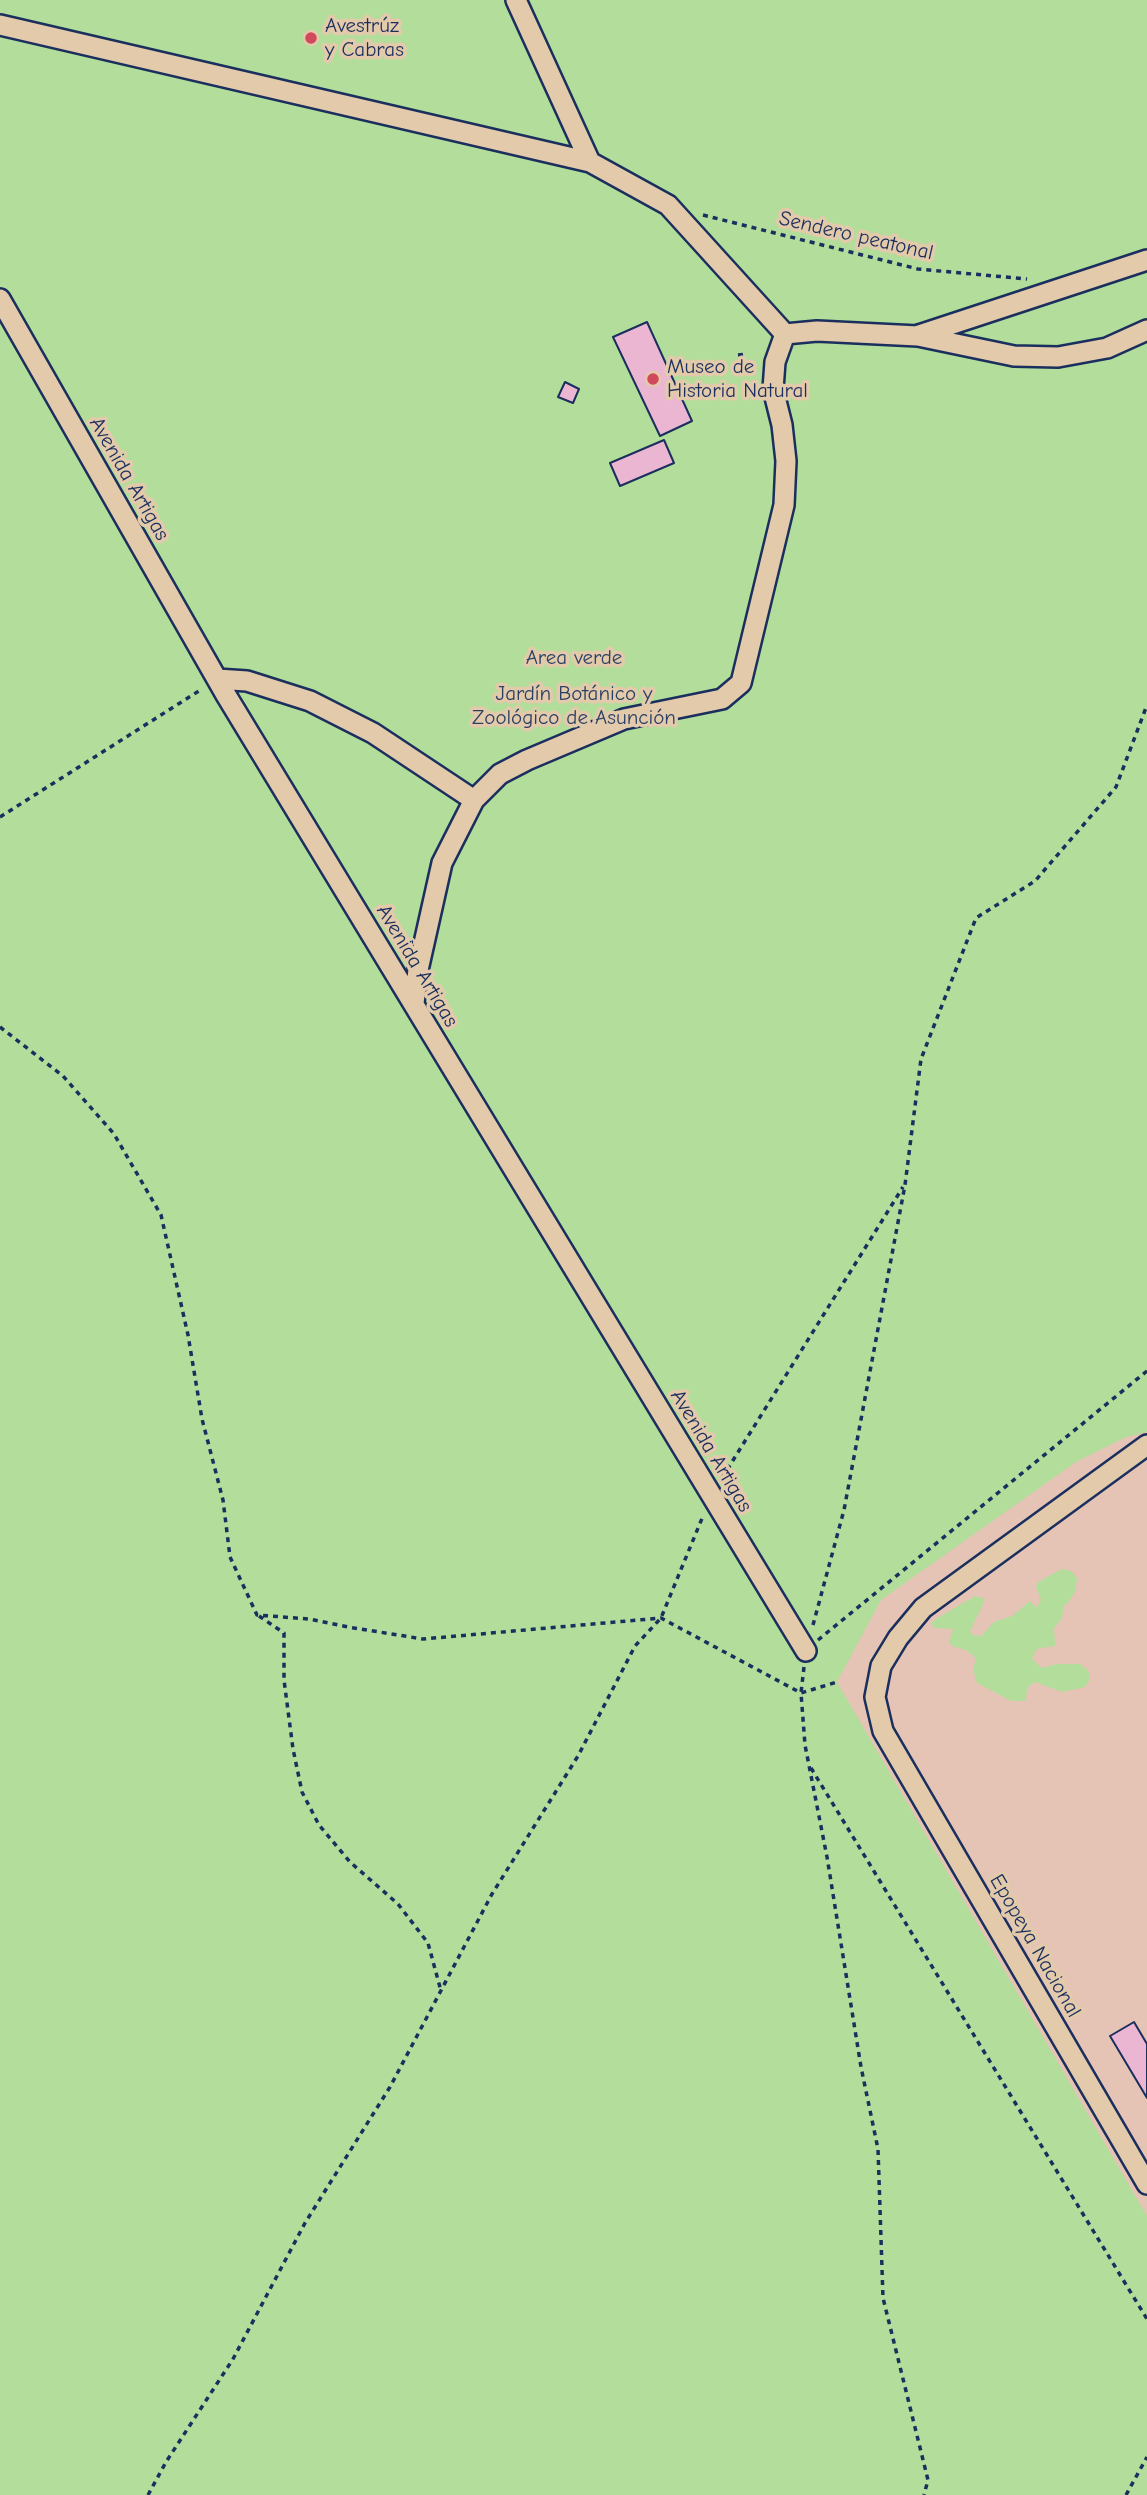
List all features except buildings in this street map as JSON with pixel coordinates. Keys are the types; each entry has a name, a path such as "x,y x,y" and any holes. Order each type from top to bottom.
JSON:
{"street":[{"path":"516,0 590,162"},
{"path":"0,25 590,162 668,205 785,334"},
{"path":"918,335 1147,260"},
{"name":"Avenida Artigas","path":"0,299 217,679 806,1651"},
{"path":"785,334 817,331 918,335 1014,356 1058,357 1107,348 1147,330"},
{"path":"414,1003 418,970 442,863 474,800 500,774 624,719 722,699 741,683 784,505 786,461 782,425 773,389 775,362 785,334"},
{"path":"217,679 247,681 310,701 373,733 474,800"},
{"name":"Epopeya Nacional","path":"1147,1445 923,1608 898,1638 881,1666 875,1697 883,1731 1147,2184"}],"path":[{"name":"Sendero peatonal","path":"668,205 918,269 1030,279"},
{"path":"738,355 746,354"},
{"path":"0,817 217,679"},
{"path":"923,2495 928,2480 883,2298 878,2149 861,2067 805,1745 802,1693 806,1651 844,1510 905,1185 921,1059 976,919 1035,881 1116,787 1147,705"},
{"path":"0,1027 63,1076 97,1115 134,1166 160,1215 188,1335 202,1419 223,1500 230,1557 257,1615 284,1633 284,1680 302,1792 319,1825 350,1863 398,1904 428,1943 440,1991"},
{"path":"148,2495 166,2462 233,2359 305,2223 390,2087 492,1894 578,1756 635,1646 661,1618 711,1495 905,1185"},
{"path":"806,1651 1147,1371"},
{"path":"257,1615 309,1619 348,1628 423,1639 661,1618 802,1693 837,1682"},
{"path":"809,1766 1147,2319"},
{"path":"1126,2495 1147,2457"}],"green space":[{"name":"Jardín Botánico y Zoológico de Asunción","path":"0,0 1147,0 1147,1432 1126,1437 1076,1462 881,1600 837,1682 1147,2216 1147,2495 0,2495"},
{"path":"1062,1569 1071,1571 1077,1578 1075,1592 1064,1605 1062,1618 1054,1628 1055,1646 1036,1650 1032,1659 1042,1668 1056,1664 1080,1664 1088,1670 1088,1683 1085,1687 1062,1692 1035,1682 1028,1687 1025,1701 1011,1701 977,1683 973,1669 976,1660 974,1656 949,1642 953,1629 935,1628 931,1624 975,1596 984,1598 970,1631 972,1635 981,1636 994,1622 1012,1616 1030,1601 1036,1608 1041,1600 1036,1587 1038,1582"}],"place":[{"name":"Avestrúz y Cabras","path":"311,38"},
{"name":"Museo de Historia Natural","path":"653,379"}],"park label":[{"name":"Area verde","path":"574,658"}]}
